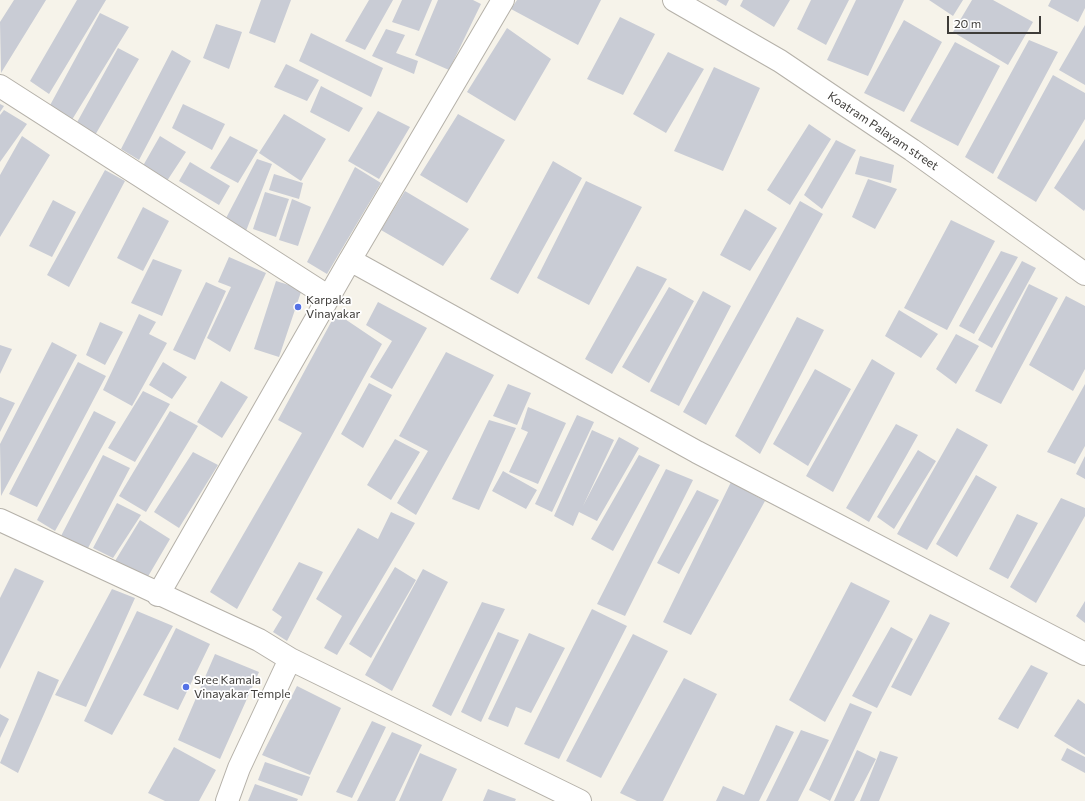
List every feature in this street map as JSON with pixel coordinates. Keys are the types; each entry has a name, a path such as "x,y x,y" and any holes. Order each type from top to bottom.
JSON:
{"street":[{"path":"158,595 350,260 503,0"},
{"name":"Koatram Palayam street","path":"674,0 780,61 912,150 1085,274"},
{"path":"0,86 329,297"},
{"path":"350,260 697,452 1085,654"},
{"path":"0,520 158,595 259,640 290,659 580,801"},
{"path":"227,801 239,768 290,659"}],"building":[{"path":"14,0 46,0 1,73 0,22"},
{"path":"77,0 106,0 49,94 30,81"},
{"path":"261,0 291,0 275,43 249,33"},
{"path":"369,0 393,0 365,50 345,41"},
{"path":"402,0 432,0 419,31 392,22"},
{"path":"438,0 473,0 481,4 449,70 415,55"},
{"path":"517,0 601,0 578,45 511,9"},
{"path":"716,0 729,0 726,6"},
{"path":"743,0 790,0 774,27 740,6"},
{"path":"811,0 849,0 826,45 797,29"},
{"path":"856,0 904,0 868,76 827,60"},
{"path":"929,0 963,0 953,16"},
{"path":"972,0 993,0 1033,22 1008,65 953,32"},
{"path":"1051,0 1085,0 1085,8 1078,22 1048,6"},
{"path":"100,13 129,27 70,123 48,109"},
{"path":"620,17 655,34 623,95 587,79"},
{"path":"904,20 942,42 904,112 864,93"},
{"path":"216,24 242,32 229,69 203,58"},
{"path":"1085,25 1085,85 1059,70"},
{"path":"507,28 551,59 515,121 467,92"},
{"path":"386,29 405,35 396,53 418,61 414,74 372,56"},
{"path":"311,33 383,68 371,97 299,61"},
{"path":"1029,40 1058,52 993,174 965,157"},
{"path":"955,42 1000,66 958,146 910,121"},
{"path":"118,48 139,59 94,137 75,126"},
{"path":"172,50 191,61 139,160 121,149"},
{"path":"668,52 704,69 666,133 633,114"},
{"path":"286,64 319,80 307,101 274,87"},
{"path":"714,67 760,88 723,171 674,151"},
{"path":"1053,75 1085,93 1085,119 1036,202 997,178"},
{"path":"321,86 363,108 349,132 310,112"},
{"path":"0,104 4,106 0,112"},
{"path":"183,104 225,124 212,150 172,128"},
{"path":"4,110 27,124 0,162 0,115"},
{"path":"378,111 410,127 379,179 348,161"},
{"path":"284,114 326,139 301,181 259,153"},
{"path":"458,114 505,140 467,203 420,175"},
{"path":"809,124 831,139 790,205 767,190"},
{"path":"22,136 50,155 0,237 0,175"},
{"path":"160,136 186,152 163,187 140,171"},
{"path":"230,136 258,150 238,183 210,168"},
{"path":"1085,139 1085,209 1084,211 1054,188"},
{"path":"836,140 856,150 822,209 804,195"},
{"path":"860,156 894,165 891,183 855,174"},
{"path":"257,159 272,164 246,231 224,222"},
{"path":"553,161 582,178 518,294 490,279"},
{"path":"190,162 230,186 219,205 179,181"},
{"path":"355,167 381,183 327,274 307,262"},
{"path":"105,170 125,181 69,287 47,275"},
{"path":"274,174 303,183 299,199 269,190"},
{"path":"868,179 897,189 875,229 852,217"},
{"path":"586,181 642,207 589,305 537,278"},
{"path":"405,191 469,229 443,266 381,230"},
{"path":"265,192 289,199 276,237 253,229"},
{"path":"292,199 311,207 298,246 279,240"},
{"path":"53,200 76,212 52,257 29,246"},
{"path":"800,201 823,214 706,425 683,412"},
{"path":"143,207 169,221 143,271 117,258"},
{"path":"745,209 777,228 750,271 720,255"},
{"path":"951,220 995,241 947,330 904,308"},
{"path":"1001,251 1018,257 974,334 959,326"},
{"path":"229,257 266,273 230,352 207,338 231,287 218,282"},
{"path":"153,259 182,270 162,316 131,303"},
{"path":"1022,261 1036,268 992,348 978,340"},
{"path":"637,266 667,279 612,374 585,359"},
{"path":"276,281 302,289 279,357 254,349"},
{"path":"206,282 226,291 195,360 173,350"},
{"path":"1029,284 1058,298 1001,404 975,391"},
{"path":"669,287 694,301 649,383 622,367"},
{"path":"703,291 731,306 679,406 650,391"},
{"path":"1066,296 1085,306 1085,369 1073,391 1029,365"},
{"path":"378,302 427,328 392,389 370,377 392,341 366,325"},
{"path":"899,310 938,334 921,358 885,336"},
{"path":"336,313 382,344 237,609 210,592 302,433 278,420"},
{"path":"139,314 156,322 149,334 167,343 132,406 103,390"},
{"path":"797,317 824,330 760,454 735,436"},
{"path":"100,322 123,332 105,365 86,355"},
{"path":"956,334 979,346 956,384 936,369"},
{"path":"52,342 77,355 1,496 0,444"},
{"path":"0,345 12,349 0,374"},
{"path":"446,352 494,375 416,515 397,503 428,451 399,436"},
{"path":"872,359 895,373 833,492 806,476"},
{"path":"78,362 106,376 37,507 9,494"},
{"path":"163,362 187,377 172,399 149,385"},
{"path":"815,369 851,389 808,466 773,444"},
{"path":"221,381 248,397 222,438 197,422"},
{"path":"369,383 392,395 363,448 341,434"},
{"path":"508,384 531,393 517,425 493,416"},
{"path":"1085,384 1085,446 1075,464 1047,452"},
{"path":"143,391 170,404 135,462 108,448"},
{"path":"0,397 15,403 0,432"},
{"path":"528,407 566,423 538,484 509,472 528,432 521,429"},
{"path":"94,411 116,422 55,531 37,520"},
{"path":"170,411 198,426 146,512 119,496"},
{"path":"577,415 594,422 552,512 535,504"},
{"path":"489,420 516,428 479,510 452,499"},
{"path":"896,424 918,435 869,522 846,508"},
{"path":"957,428 988,445 927,550 897,534"},
{"path":"592,430 614,440 583,506 619,437 639,448 597,521 579,512 573,526 554,516"},
{"path":"395,439 420,452 391,500 367,485"},
{"path":"918,450 936,461 894,529 877,517"},
{"path":"193,452 218,465 179,528 154,512"},
{"path":"103,455 130,468 88,548 61,536"},
{"path":"639,455 660,465 613,551 591,539"},
{"path":"1085,456 1085,479 1076,474"},
{"path":"666,469 693,480 625,616 597,604"},
{"path":"503,471 537,490 526,509 492,491"},
{"path":"976,475 997,487 957,557 936,544"},
{"path":"731,482 765,501 691,635 663,622"},
{"path":"697,490 719,500 679,574 657,563"},
{"path":"1061,498 1085,508 1085,516 1036,603 1010,587"},
{"path":"117,503 141,515 113,558 93,548"},
{"path":"391,512 415,523 337,655 324,648 342,616 316,599 358,528 378,539"},
{"path":"1017,514 1038,523 1008,579 989,569"},
{"path":"140,520 170,539 143,585 112,566"},
{"path":"299,562 323,572 287,641 273,632 282,617 272,610"},
{"path":"395,567 416,580 371,658 349,644"},
{"path":"15,568 44,581 0,669 0,598"},
{"path":"423,569 448,582 392,691 365,675"},
{"path":"851,582 890,601 825,722 789,700"},
{"path":"112,589 135,598 86,707 55,695"},
{"path":"1085,601 1085,623 1076,616"},
{"path":"482,602 505,609 451,716 432,706"},
{"path":"592,609 627,626 559,759 524,744"},
{"path":"137,611 173,626 112,735 84,721"},
{"path":"930,614 950,623 911,696 891,687"},
{"path":"891,627 913,639 877,708 852,696"},
{"path":"176,628 210,644 178,710 143,695"},
{"path":"498,632 519,640 481,722 461,712"},
{"path":"529,633 565,648 531,713 516,707 508,727 488,719"},
{"path":"633,634 668,651 601,778 566,761"},
{"path":"215,654 259,672 220,759 178,740"},
{"path":"1031,665 1048,673 1018,729 998,719"},
{"path":"38,671 59,680 18,773 0,763"},
{"path":"684,678 717,694 663,801 637,801 620,793"},
{"path":"297,686 341,708 310,775 262,755"},
{"path":"1078,699 1085,704 1085,755 1054,736"},
{"path":"850,703 872,712 830,801 809,790"},
{"path":"0,714 9,719 0,738"},
{"path":"372,721 386,727 352,798 336,792"},
{"path":"776,725 794,732 759,801 716,801 723,786 744,795"},
{"path":"801,730 829,740 798,801 766,801"},
{"path":"392,732 422,745 395,801 357,801"},
{"path":"174,747 216,770 199,801 165,801 148,793"},
{"path":"1067,748 1085,757 1085,773 1061,760"},
{"path":"857,750 876,759 854,801 834,801"},
{"path":"880,751 898,757 879,801 860,801"},
{"path":"420,753 457,769 442,801 399,801"},
{"path":"265,762 310,777 302,796 258,780"},
{"path":"255,784 298,799 297,801 248,801"},
{"path":"488,789 516,799 515,801 483,801"}],"place":[{"name":"Karpaka Vinayakar","path":"298,307"},
{"name":"Sree Kamala Vinayakar Temple","path":"186,687"}]}
